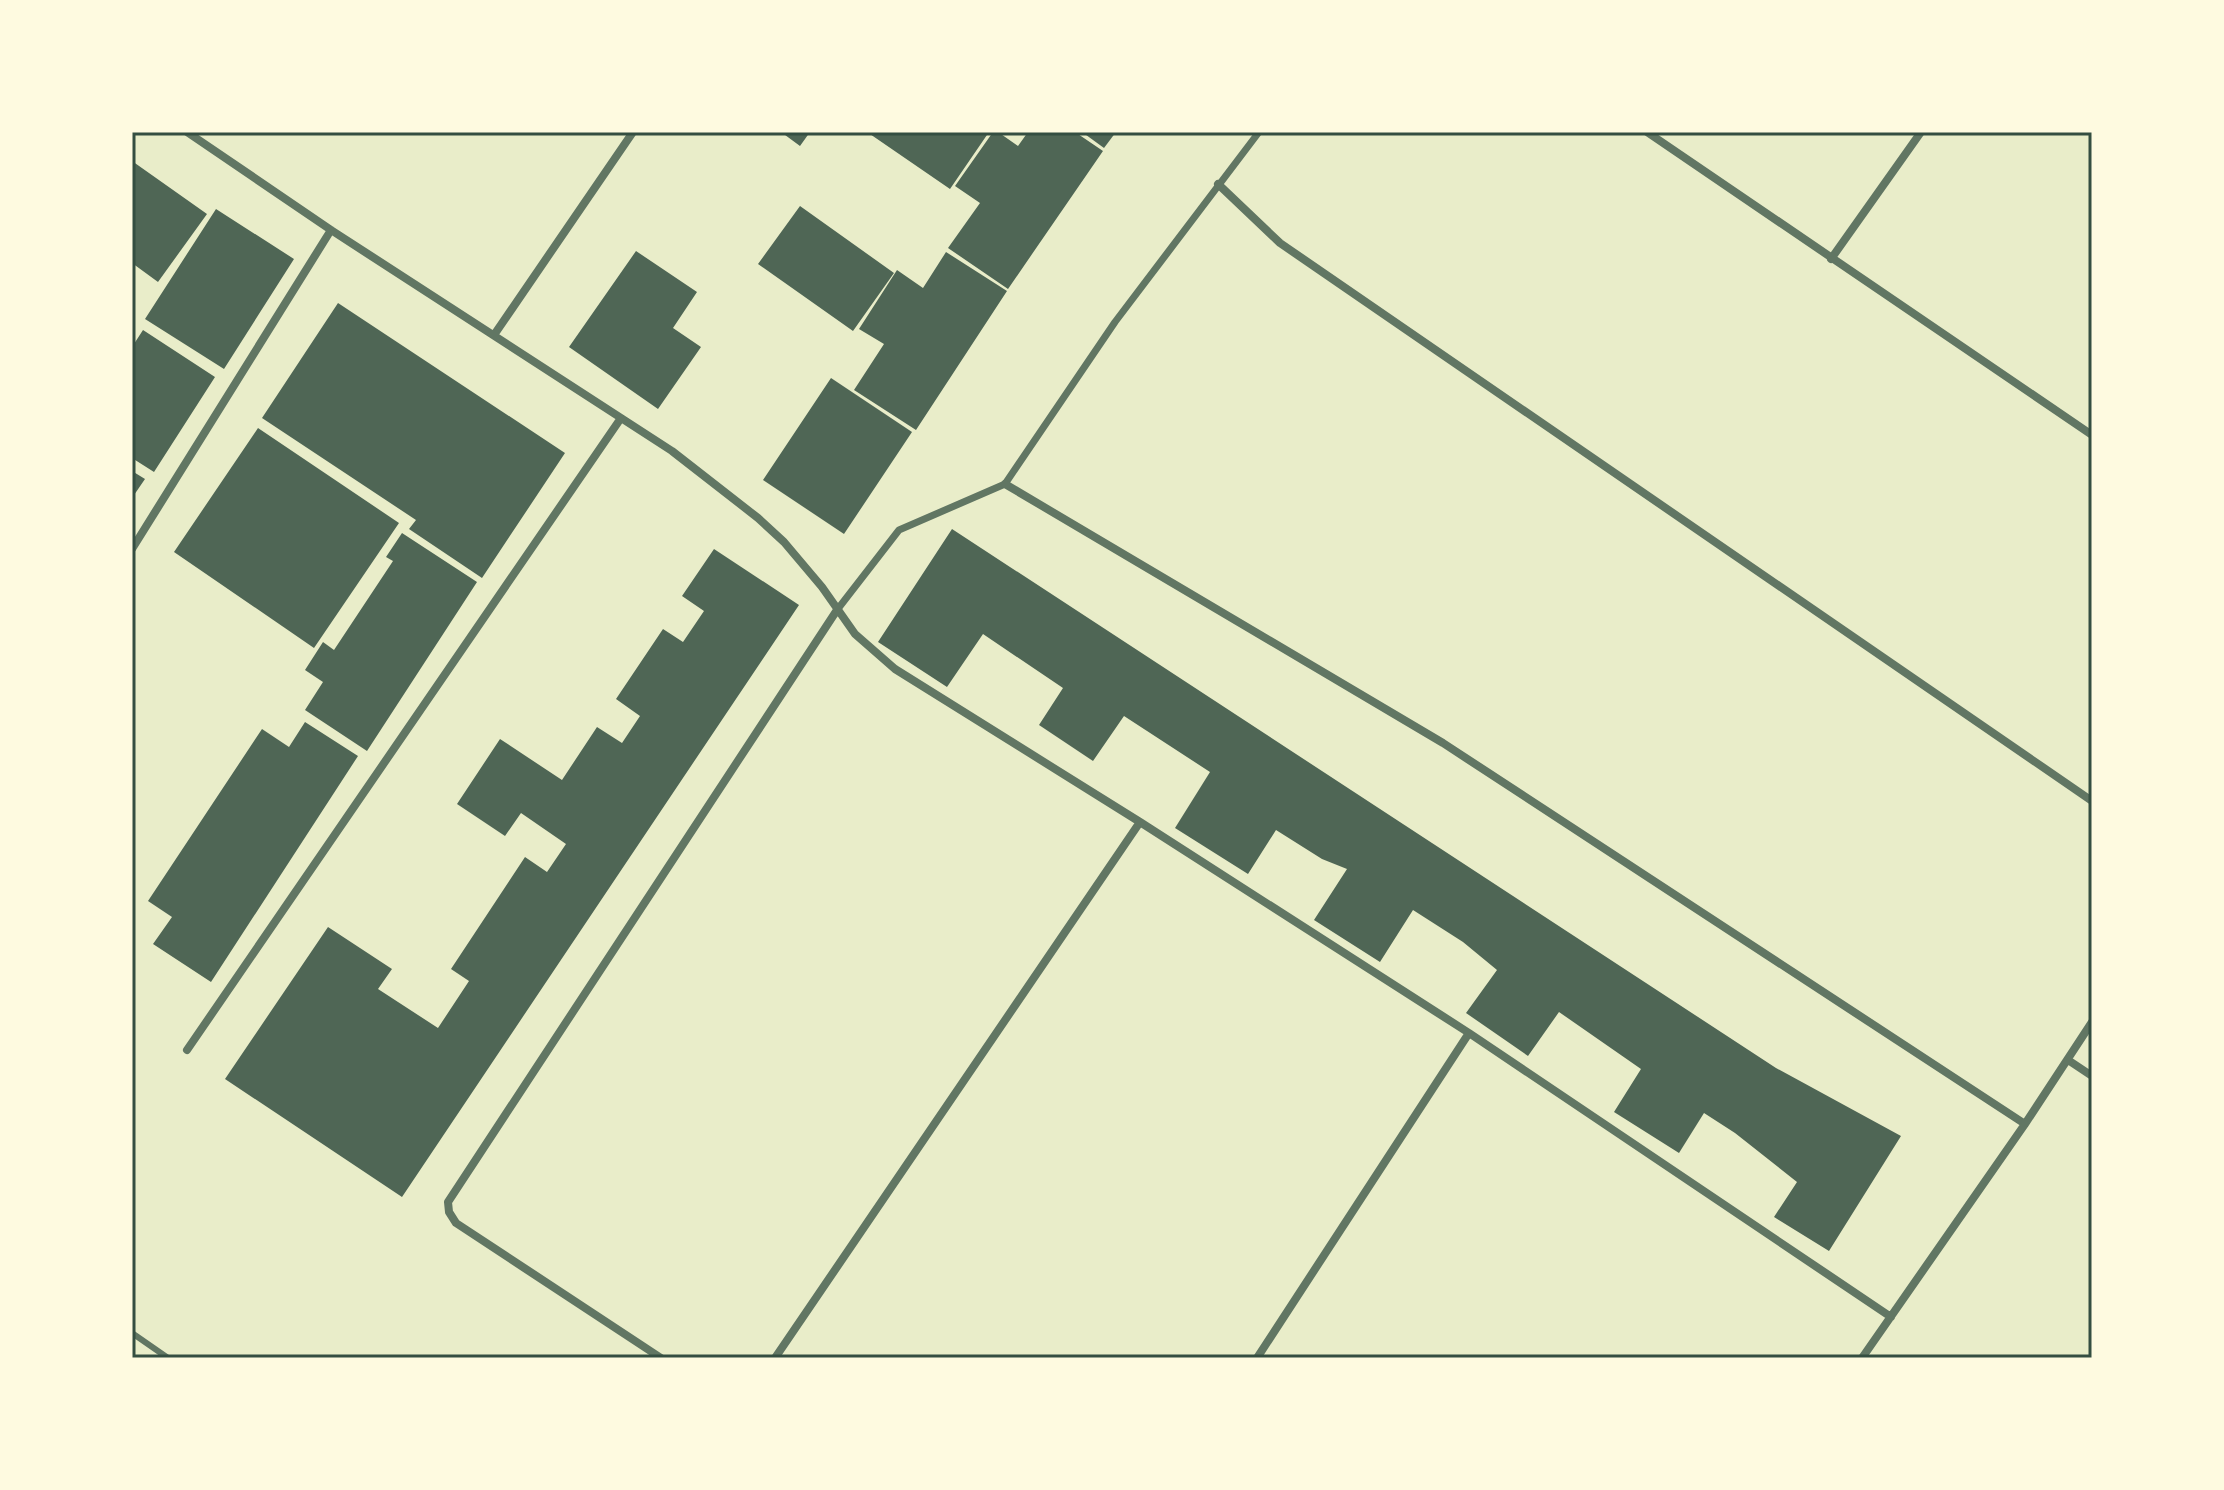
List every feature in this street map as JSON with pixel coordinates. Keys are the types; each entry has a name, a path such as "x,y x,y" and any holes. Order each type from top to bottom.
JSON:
{"street":[{"path":"187,132 331,230 672,451 758,518 805,566 855,634 895,669 1469,1033 1891,1317"},
{"path":"494,335 633,132"},
{"path":"661,1358 456,1223 449,1212 448,1202 837,610 899,530 1005,484 1115,322 1259,132"},
{"path":"1647,132 2092,435"},
{"path":"1831,259 1921,132"},
{"path":"1218,184 1280,243 2092,801"},
{"path":"132,549 331,230"},
{"path":"187,1050 621,418"},
{"path":"1005,484 1443,743 2025,1124"},
{"path":"775,1358 1140,822"},
{"path":"1862,1358 2092,1022"},
{"path":"1257,1358 1469,1033"},
{"path":"2068,1060 2092,1076"}],"lane":[{"path":"132,1333 168,1358"}],"building":[{"path":"781,132 810,132 800,146"},
{"path":"867,132 989,132 950,189"},
{"path":"993,132 998,132 1018,146 1028,132 1075,132 1103,151 1008,289 948,248 980,203 955,186"},
{"path":"1082,132 1116,132 1104,148"},
{"path":"132,161 207,214 158,282 132,263"},
{"path":"800,206 894,273 853,331 758,264"},
{"path":"216,209 294,259 224,369 145,319"},
{"path":"636,251 697,292 673,328 701,347 658,409 569,347"},
{"path":"946,252 1007,291 916,430 854,390 884,344 859,329 897,270 923,288"},
{"path":"338,303 565,453 482,578 409,529 416,520 262,418"},
{"path":"143,330 215,377 154,472 132,458 132,347"},
{"path":"831,378 912,432 844,534 763,480"},
{"path":"258,428 399,523 314,648 174,552"},
{"path":"132,471 145,479 132,498"},
{"path":"952,529 1776,1068 1901,1136 1829,1251 1774,1217 1797,1182 1735,1133 1704,1113 1679,1153 1614,1112 1641,1069 1559,1012 1528,1056 1466,1013 1497,970 1463,942 1413,910 1380,962 1314,920 1347,869 1322,859 1276,830 1248,874 1175,828 1210,772 1124,716 1093,761 1039,725 1063,688 983,634 947,687 878,642"},
{"path":"402,533 477,582 367,751 305,710 323,682 305,670 323,642 334,650 393,561 386,557"},
{"path":"714,549 799,605 402,1197 225,1079 328,927 392,969 378,989 438,1028 469,981 451,969 525,857 547,872 566,844 521,813 505,836 457,804 500,739 562,780 597,727 622,743 640,716 616,699 663,629 683,642 704,611 682,596"},
{"path":"305,722 358,756 211,982 153,944 172,917 148,901 262,729 289,747"}]}
